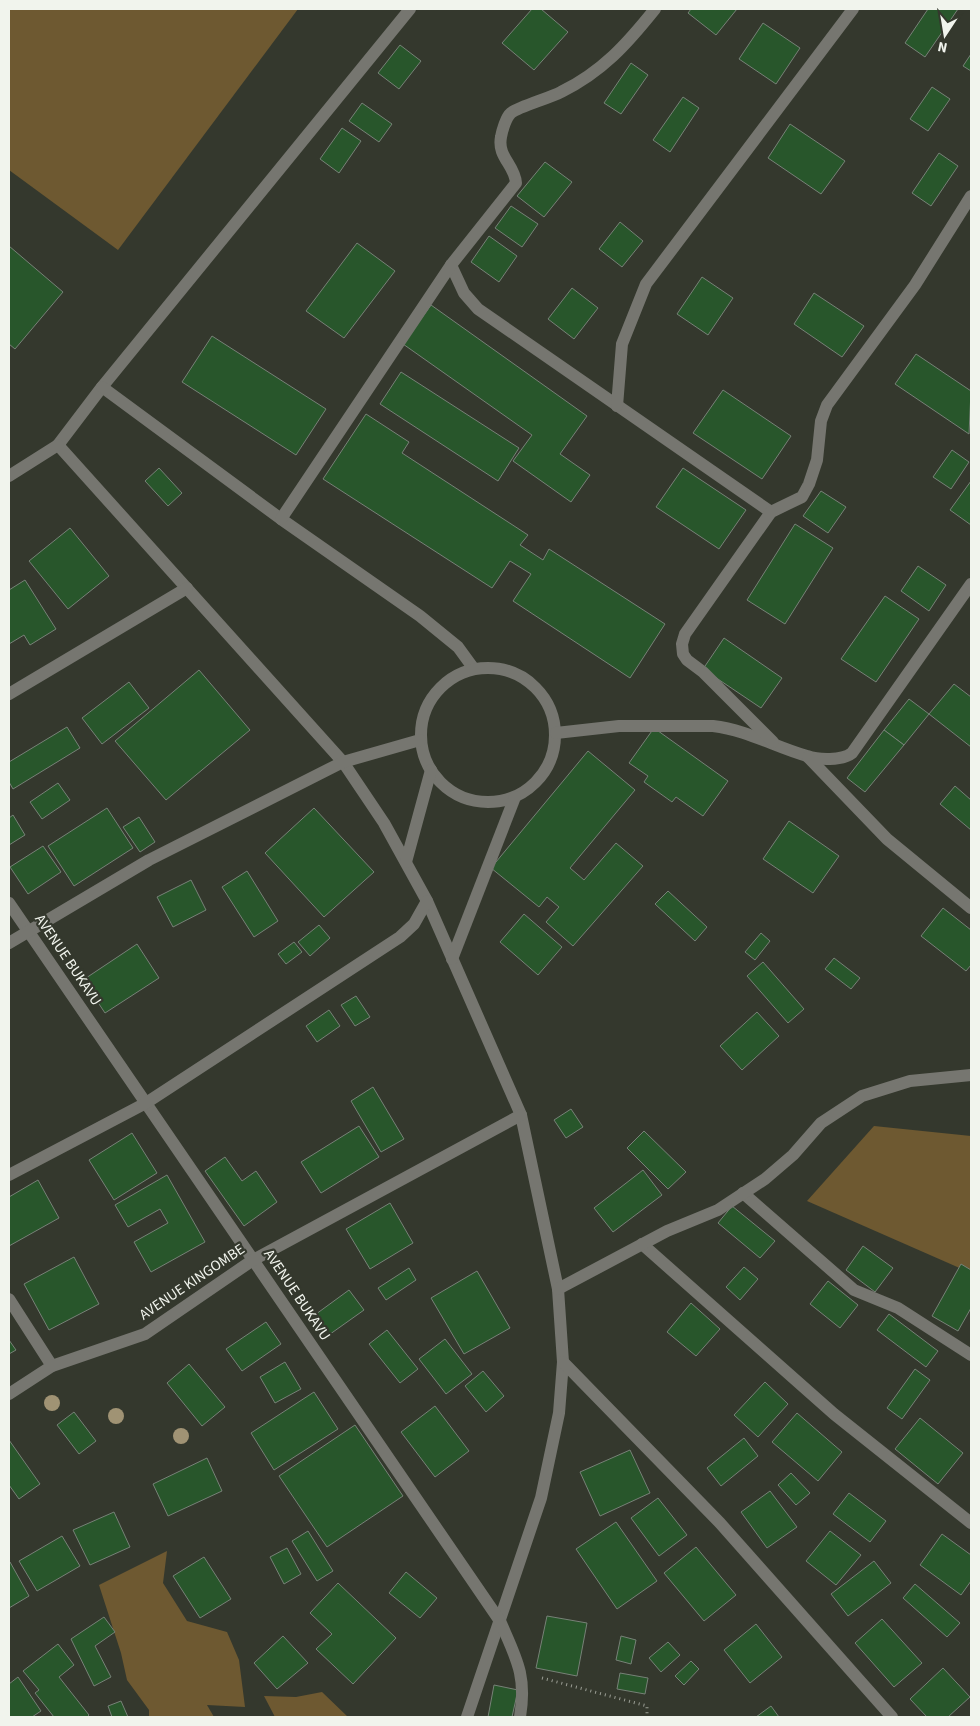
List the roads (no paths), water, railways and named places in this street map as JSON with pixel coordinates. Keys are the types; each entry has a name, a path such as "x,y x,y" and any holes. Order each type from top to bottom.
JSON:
{"street":[{"path":"9,476 58,445 102,387 410,9"},
{"path":"281,519 451,265 516,183 512,169 501,151 500,138 511,113 544,101 585,79 622,50 654,9"},
{"path":"617,406 622,344 646,284 854,9"},
{"path":"773,742 687,660 683,654 682,644 686,634 772,512 802,496 809,484 816,460 821,421 826,405 915,285 971,196"},
{"path":"451,265 464,293 478,309 772,512"},
{"path":"102,387 281,519 441,632 458,647 474,669"},
{"path":"58,445 342,762 384,823 427,901 521,1115 558,1289 564,1362 559,1413 541,1498 467,1717"},
{"path":"556,733 619,726 714,726 728,728 773,742 808,757 843,758 852,753 971,584"},
{"path":"9,694 187,588"},
{"path":"490,668 506,670 528,681 537,689 551,710 556,733 554,749 545,771 529,789 515,797 500,802 468,799 453,793 441,783 431,770 424,756 420,740 421,724 426,708 445,683 459,674 474,669 490,668"},
{"path":"9,943 149,860 342,762 420,740"},
{"path":"808,757 887,839 971,908"},
{"path":"406,862 431,770"},
{"path":"452,959 515,797"},
{"path":"9,1176 146,1103 400,937 414,924 427,901"},
{"name":"AVENUE BUKAVU","path":"9,903 500,1621 522,1673 524,1696 520,1717"},
{"path":"558,1289 642,1244 718,1210 793,1155 820,1123 862,1096 910,1081 971,1075"},
{"name":"AVENUE KINGOMBE","path":"9,1394 52,1366 145,1334 253,1260 521,1115"},
{"path":"743,1193 854,1290 898,1308 971,1355"},
{"path":"642,1244 834,1414 971,1523"},
{"path":"9,1298 52,1366"},
{"path":"564,1362 720,1523 892,1717"}]}
